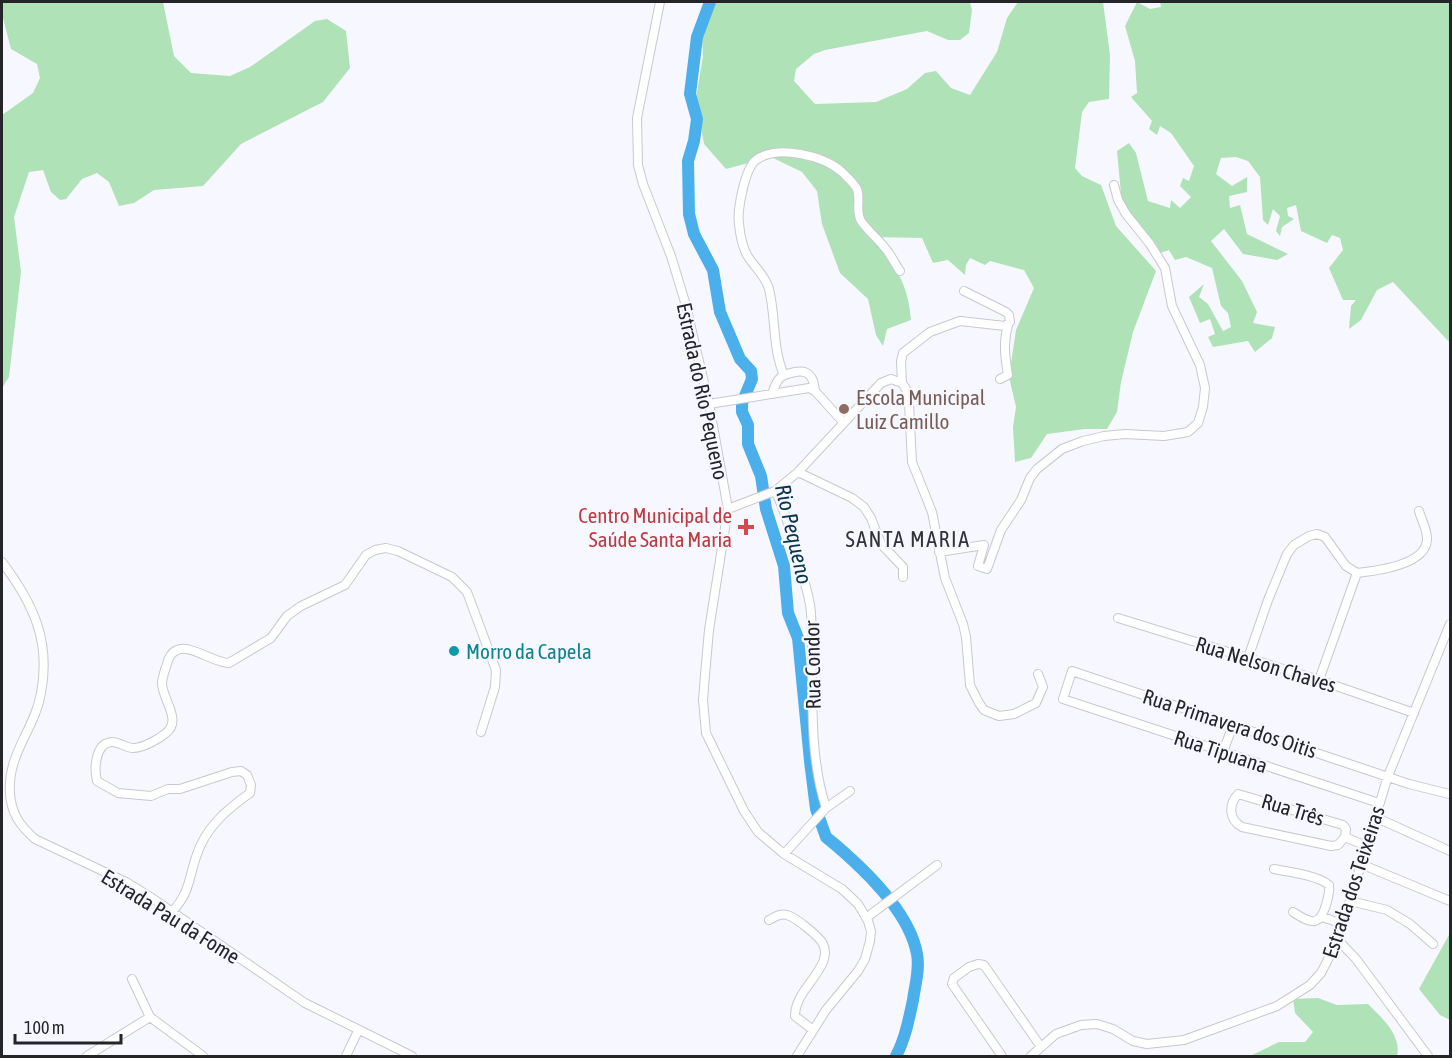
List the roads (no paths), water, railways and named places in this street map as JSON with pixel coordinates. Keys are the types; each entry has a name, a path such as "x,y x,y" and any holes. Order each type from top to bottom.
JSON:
{"street":[{"name":"Estrada do Rio Pequeno","path":"660,2 637,118 638,165 685,302 709,404 728,509 709,630 704,683 706,733 744,811 758,832 784,854 842,890 858,904 867,918"},
{"path":"784,375 779,360 768,285 747,254 739,227 738,218 743,190 750,166 757,159 766,155 801,153 841,171 857,190 858,213 861,220 887,250 900,271"},
{"path":"939,552 984,545 978,566 987,568 1001,530 1021,500 1030,478 1047,461 1072,444 1104,436 1125,434 1164,436 1188,432 1198,423 1205,388 1200,365 1172,306 1165,268 1150,244 1126,214 1118,200 1114,184"},
{"path":"964,291 1006,312 1010,319 1005,337 1008,375 1000,379"},
{"path":"1008,325 960,321 930,332 903,353 902,382 906,388 909,403 912,462 932,512 939,552 953,602 963,624 970,686 984,710 999,716 1014,714 1036,703 1043,687 1038,674"},
{"path":"772,394 776,384 784,375 799,371 807,372 813,380 815,391"},
{"path":"728,509 773,492 798,472 881,382 891,379 902,382"},
{"path":"709,404 806,388 815,391 843,422"},
{"path":"798,472 852,498 864,507 881,544 903,567 903,577"},
{"name":"Rua Condor","path":"773,492 784,510 807,588 811,611 814,729 824,810"},
{"path":"1248,658 1268,600 1293,545 1317,534 1325,537 1346,566 1357,573 1410,562 1425,547 1427,540 1419,511"},
{"path":"172,912 186,895 196,855 215,822 226,809 250,793 251,785 247,775 241,771 232,772 180,789 168,789 151,796 139,796 118,793 105,786 97,781 94,771 98,754 104,745 113,742 132,748 141,746 167,732 172,726 173,718 162,681 169,657 177,650 185,648 222,663 229,663 271,638 287,616 301,606 345,585 366,555 386,548 398,551 452,577 467,592 496,670 495,687 481,732"},
{"name":"Estrada Pau da Fome","path":"2,562 17,582 32,609 40,628 44,649 41,694 12,762 9,779 15,817 24,829 35,839 126,882 305,1003 412,1056"},
{"path":"1319,680 1357,573"},
{"name":"Rua Nelson Chaves","path":"1118,618 1319,680 1414,713"},
{"name":"Estrada dos Teixeiras","path":"1030,1056 1056,1034 1081,1025 1096,1024 1113,1029 1133,1041 1146,1044 1184,1040 1220,1029 1277,1006 1310,985 1321,973 1338,940 1388,776 1450,624"},
{"name":"Rua Primavera dos Oitis","path":"1063,699 1072,671 1409,784 1449,794"},
{"name":"Rua Tipuana","path":"1063,699 1379,803"},
{"path":"1223,752 1233,724"},
{"path":"784,854 824,810 850,791"},
{"name":"Rua Três","path":"1238,794 1243,794 1343,825 1346,829 1343,840 1332,846 1242,827 1233,819 1231,807 1234,798 1238,794"},
{"path":"1375,817 1450,850"},
{"path":"1343,840 1366,846"},
{"path":"1361,864 1450,901"},
{"path":"797,1056 813,1030 865,959 871,932 867,918 937,865"},
{"path":"1274,869 1329,885 1329,892 1319,921 1313,922 1293,912"},
{"path":"1350,901 1387,910 1410,924 1433,944"},
{"path":"769,920 780,915 788,915 808,928 822,942 825,952 823,962 795,1006 795,1016 813,1030"},
{"path":"1322,917 1343,924"},
{"path":"1338,940 1356,959 1428,1056"},
{"path":"1002,1056 952,984 954,978 975,964 984,965 1041,1047"},
{"path":"132,979 150,1017 203,1056"},
{"path":"87,1056 150,1017"},
{"path":"346,1056 358,1031"}],"waterway":[{"name":"Rio Pequeno","path":"710,2 697,37 690,94 697,119 688,161 689,214 694,234 713,270 720,312 740,359 751,371 752,379 742,403 742,412 748,425 748,444 761,476 766,509 784,566 788,613 798,638 816,809 826,837 867,874 893,905 912,937 917,954 918,971 913,1000 904,1036 896,1056"}],"place":[{"name":"Escola Municipal Luiz Camillo","path":"844,409"},
{"name":"Centro Municipal de Saúde Santa Maria","path":"746,527"},
{"name":"Morro da Capela","path":"454,651"}],"district":[{"name":"SANTA MARIA","path":"908,539"}]}
